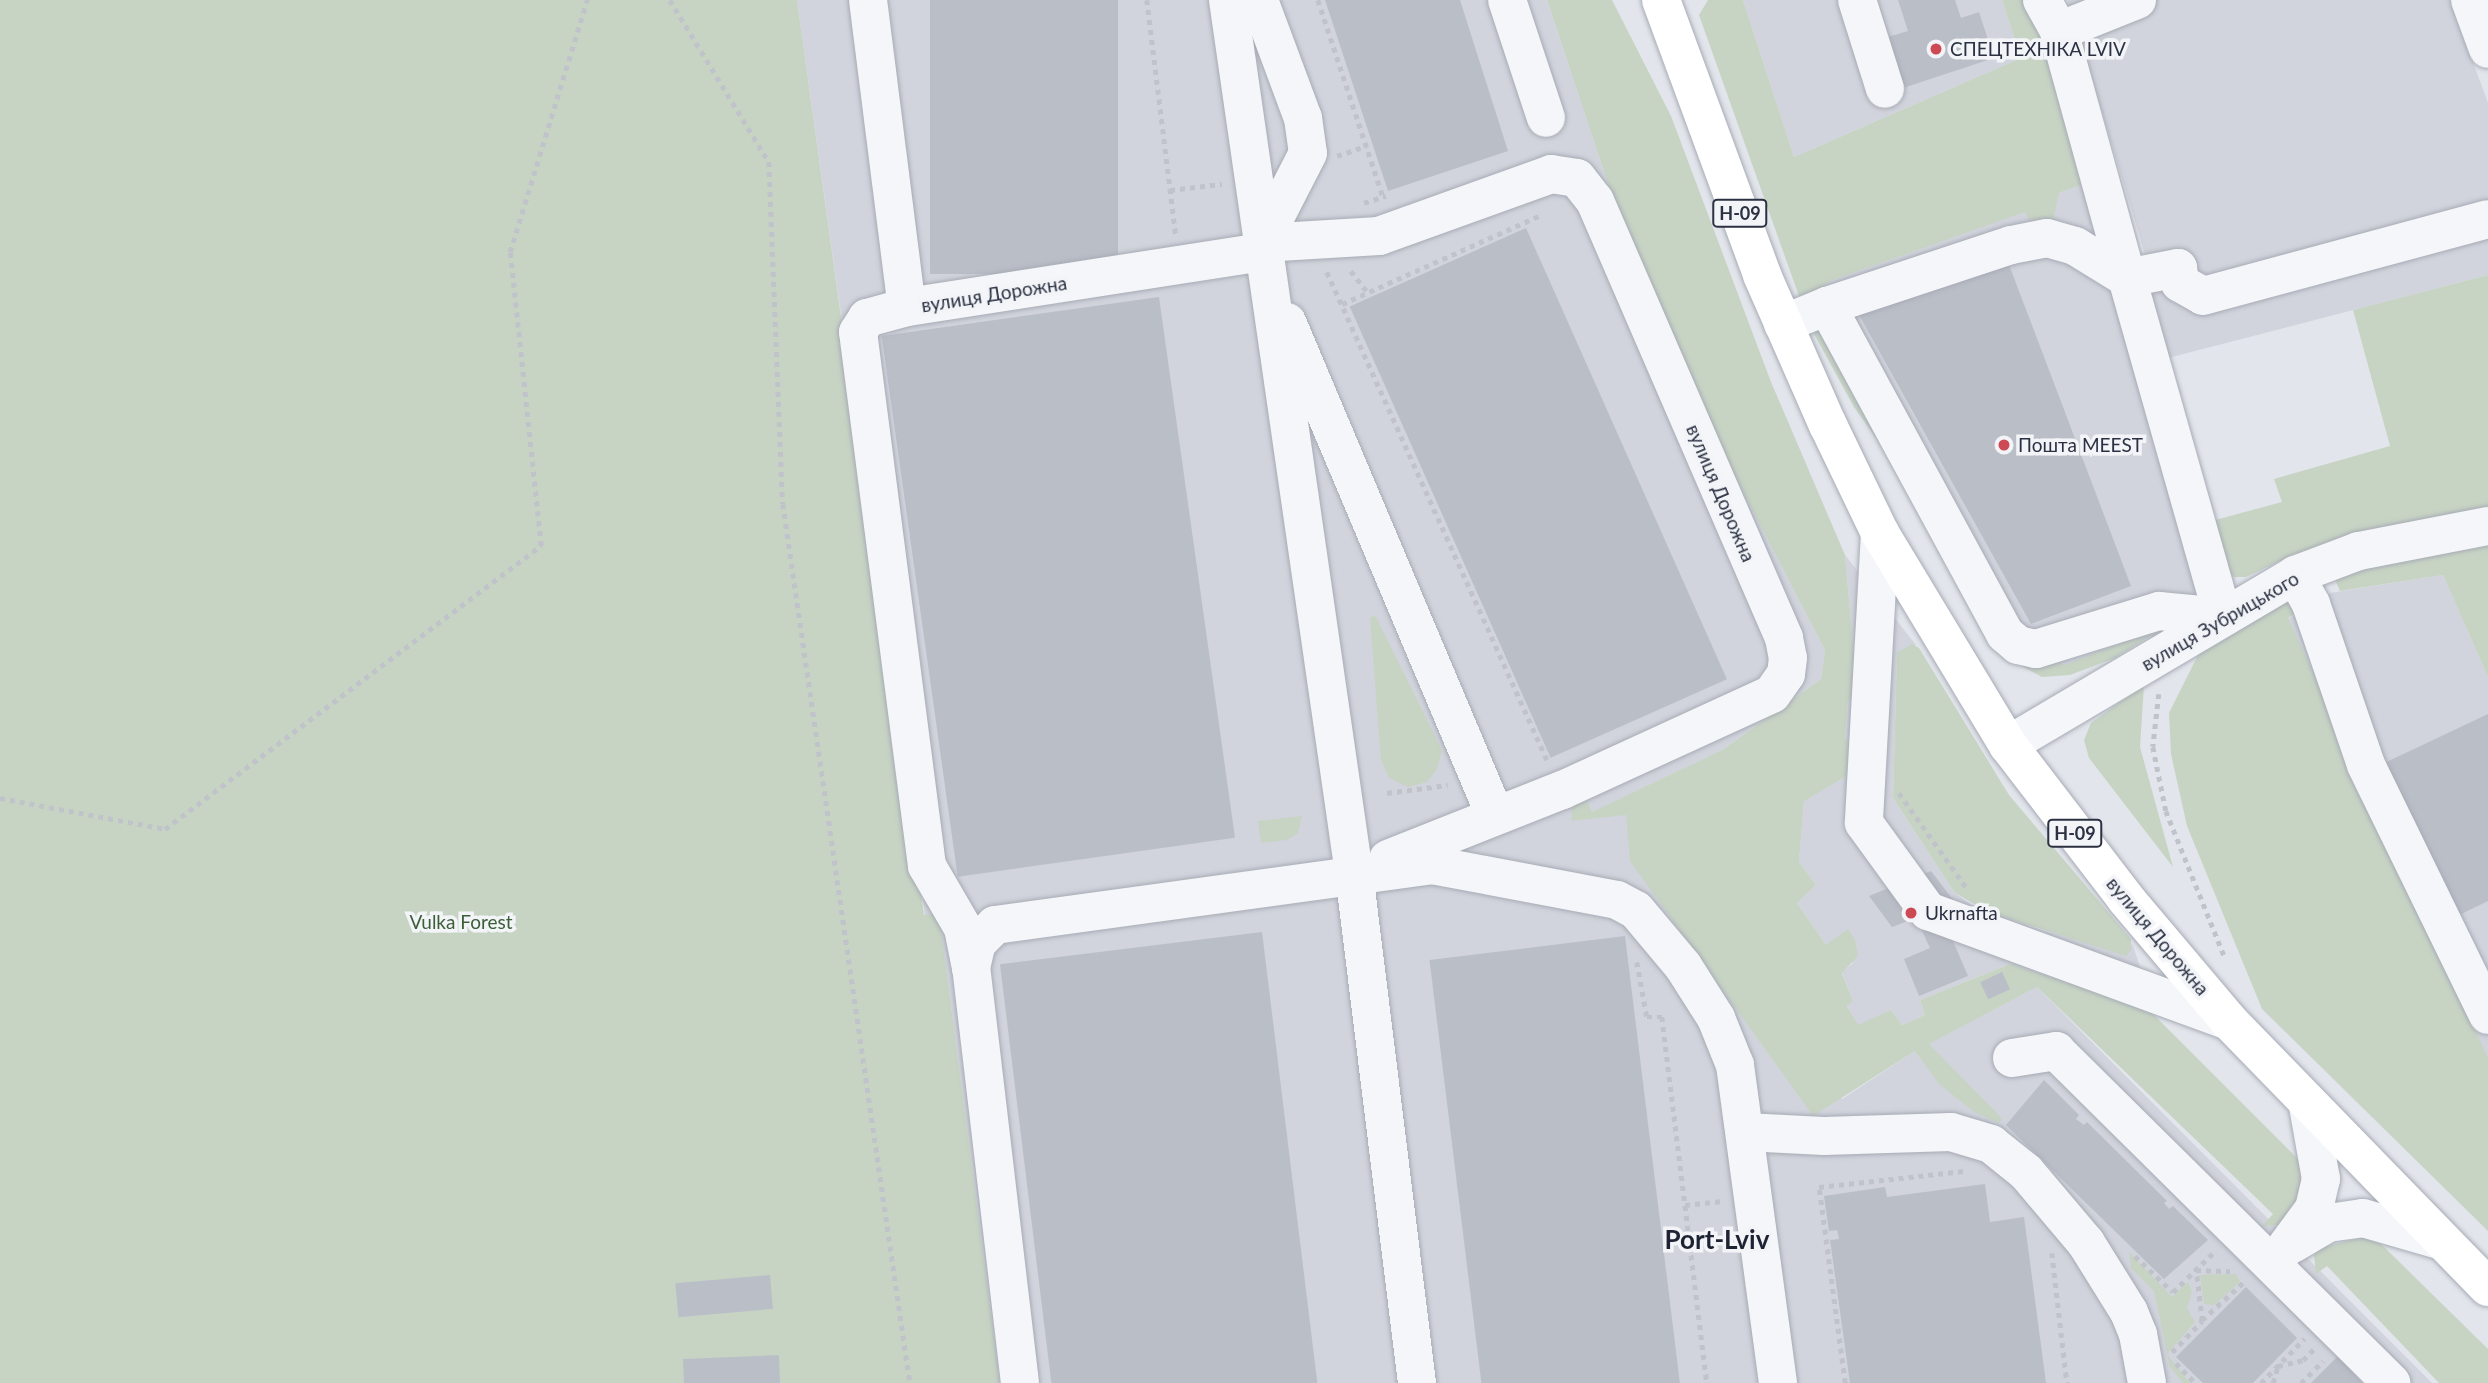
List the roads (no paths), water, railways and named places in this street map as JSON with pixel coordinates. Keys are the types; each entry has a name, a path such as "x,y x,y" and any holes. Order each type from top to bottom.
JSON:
{"main road":[{"name":"вулиця Дорожна","path":"1661,0 1783,324 1880,533 2008,746 2126,899 2229,1021 2308,1106 2488,1287"}],"street":[{"name":"вулиця Дорожна","path":"868,0 907,307 1264,256 1379,236 1551,174 1577,178 1595,201 1784,638 1788,658 1786,674 1772,694 1558,781 1494,813 1354,873"},
{"path":"1228,0 1354,873 1417,1383"},
{"path":"1259,0 1303,118 1308,153 1264,256 1494,813"},
{"path":"1507,0 1546,118"},
{"path":"1857,0 1885,89"},
{"path":"1827,306 2005,634 2018,645 2036,649 2159,611 2223,617 2050,16 2137,0"},
{"path":"2470,0 2488,49"},
{"path":"1783,324 1827,306 2011,245 2047,238 2075,246 2127,278 2178,268 2180,283 2203,296 2488,219"},
{"path":"907,307 867,318 858,332 858,347 927,866 963,928 971,968 1020,1383"},
{"name":"вулиця Зубрицького","path":"2008,746 2295,575 2359,551 2488,526"},
{"path":"1880,533 1864,822 1928,911 2229,1021"},
{"path":"2295,575 2311,604 2366,765 2488,1015"},
{"path":"971,968 977,943 995,925 1354,873 1432,865 1617,900 1636,910 1683,965 1727,1041 1745,1132 1778,1383"},
{"path":"2012,1058 2056,1051 2390,1383"},
{"path":"2267,1262 2314,1209 2321,1180 2308,1106"},
{"path":"1745,1132 1824,1136 1951,1132 1991,1144 2026,1172 2086,1243 2129,1312 2138,1334 2147,1383"},
{"name":"вулиця Дорожна","path":"2267,1262 2328,1223 2363,1218 2442,1241"}],"place":[{"name":"СПЕЦТЕХНІКА LVIV","path":"1936,49"},
{"name":"Пошта MEEST","path":"2004,445"},
{"name":"Ukrnafta","path":"1911,913"}],"district":[{"name":"Port-Lviv","path":"1717,1240"}],"park label":[{"name":"Vulka Forest","path":"461,922"}]}
